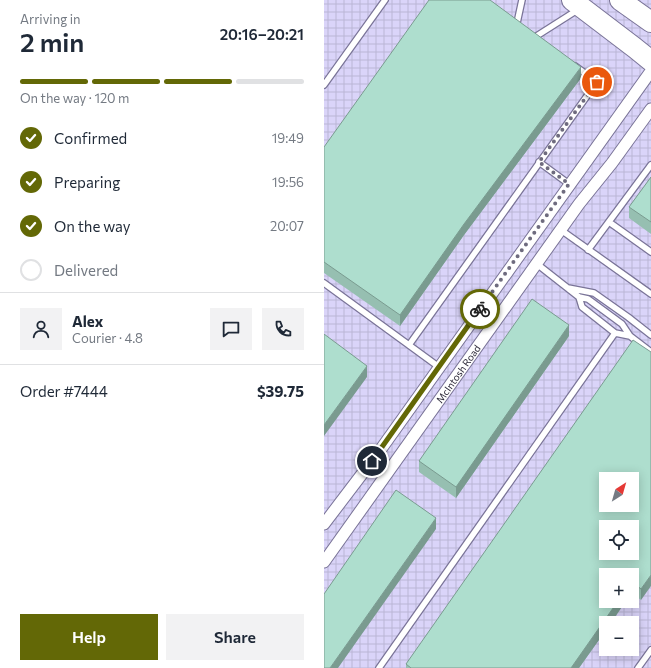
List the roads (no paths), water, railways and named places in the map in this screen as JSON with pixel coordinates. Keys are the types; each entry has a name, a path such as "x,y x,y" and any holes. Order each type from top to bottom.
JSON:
{"highway":[{"path":"620,0 651,22"},
{"path":"577,4 651,61"}],"street":[{"name":"McIntosh Road","path":"324,524 381,449 651,71"},
{"name":"McIntosh Road","path":"324,562 579,204 612,163 651,109"}],"lane":[{"path":"324,85 385,0"},
{"path":"516,23 522,0"},
{"path":"535,37 577,4"},
{"path":"511,20 523,28"},
{"path":"529,32 542,41"},
{"path":"409,345 597,82 572,64"},
{"path":"539,162 569,184"},
{"path":"588,250 651,165"},
{"path":"609,222 651,252"},
{"path":"561,230 651,294"},
{"path":"536,264 579,297 588,299 622,324 630,336 651,352"},
{"path":"324,283 439,367"},
{"path":"566,287 594,293 651,335"},
{"path":"579,297 582,307 615,333 630,336"},
{"path":"379,668 615,333"},
{"path":"638,668 651,650"}]}
